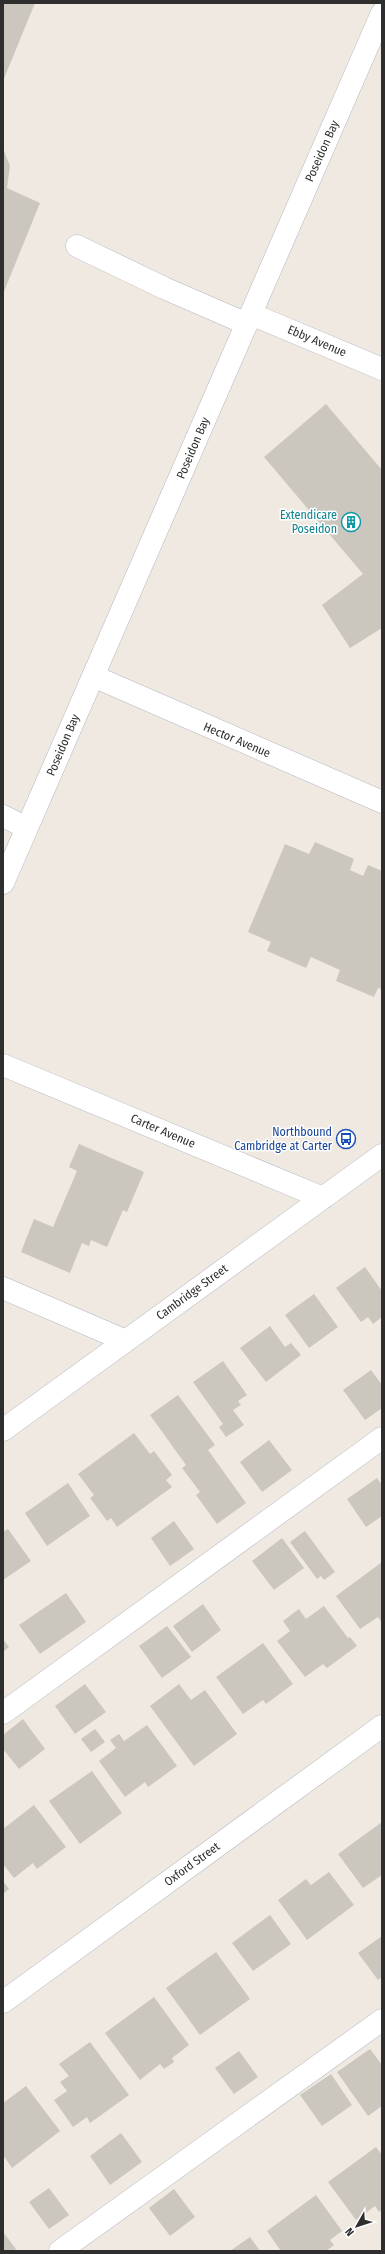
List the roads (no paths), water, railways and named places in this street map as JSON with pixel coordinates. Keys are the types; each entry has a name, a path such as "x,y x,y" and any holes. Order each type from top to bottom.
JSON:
{"street":[{"name":"Poseidon Bay","path":"3,883 382,13"},
{"name":"Ebby Avenue","path":"77,246 164,288 382,369"},
{"name":"Hector Avenue","path":"93,676 382,802"},
{"path":"3,816 27,828"},
{"name":"Carter Avenue","path":"3,1065 323,1198"},
{"name":"Cambridge Street","path":"3,1430 382,1155"},
{"path":"3,1288 126,1341"},
{"path":"3,1713 382,1438"},
{"name":"Oxford Street","path":"3,2002 382,1726"},
{"path":"60,2251 382,2020"}],"place":[{"name":"Extendicare Poseidon","path":"351,522"},
{"name":"Northbound Cambridge at Carter","path":"346,1139"}]}
